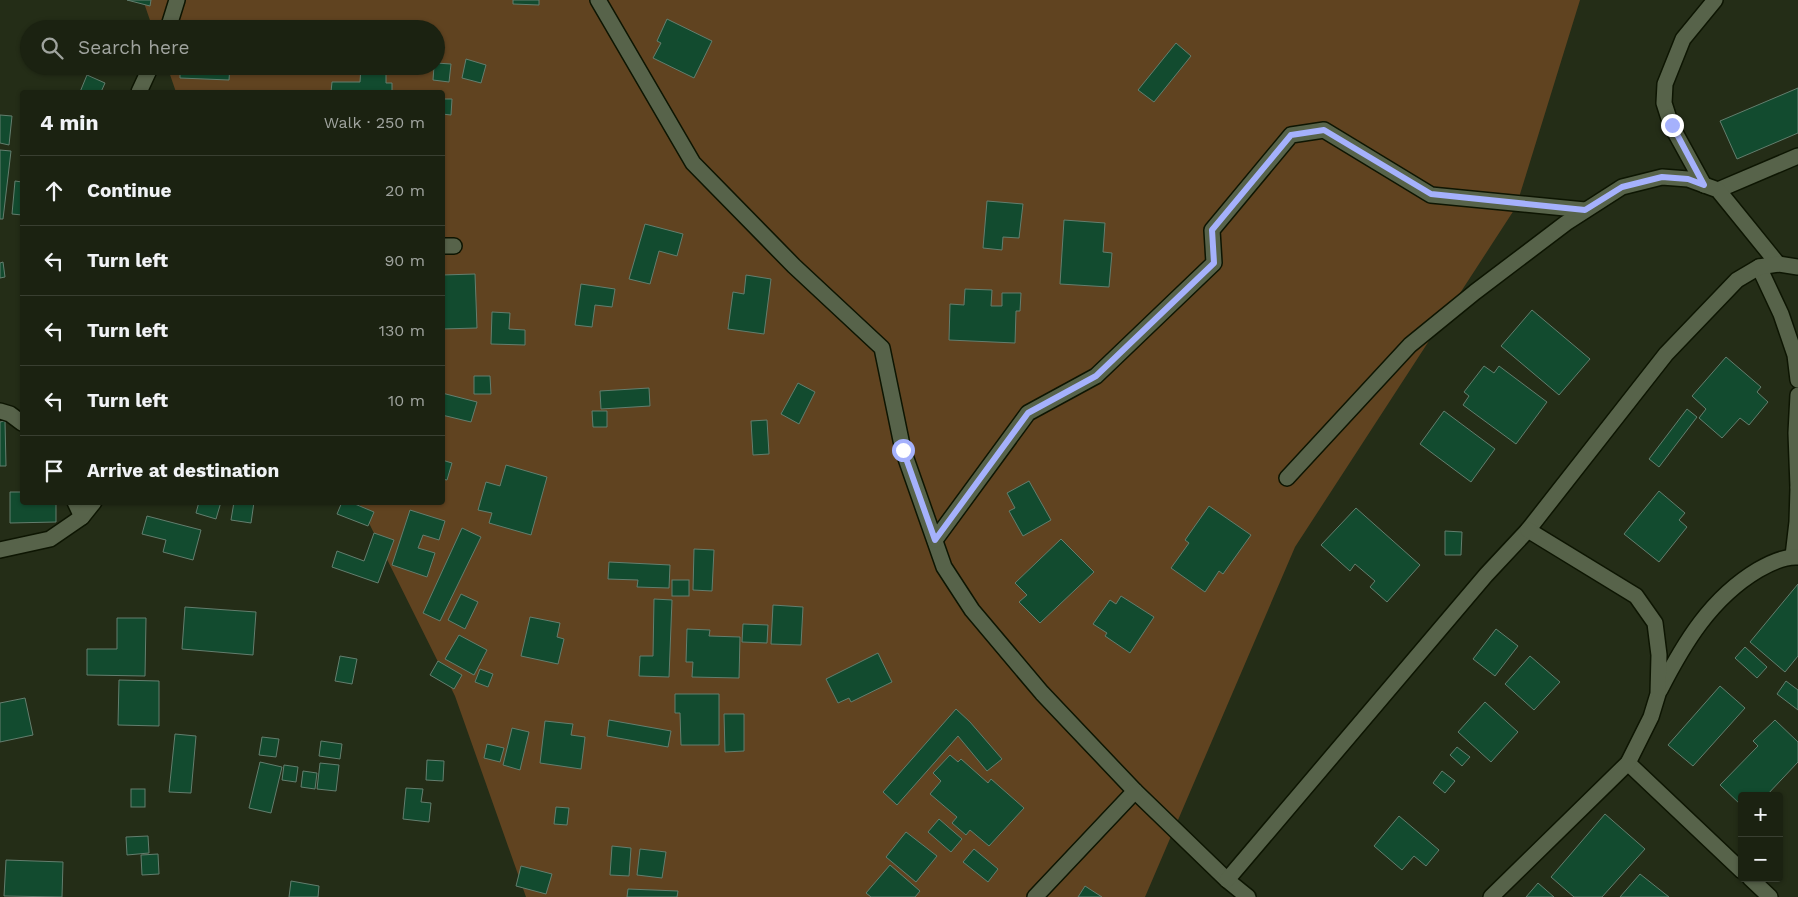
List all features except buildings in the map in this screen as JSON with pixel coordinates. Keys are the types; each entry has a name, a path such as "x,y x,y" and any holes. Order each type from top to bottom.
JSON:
{"street":[{"path":"171,20 177,0"},
{"path":"598,0 693,163 794,266 882,348 903,450 944,567 972,610 1042,692 1135,792 1227,880 1248,897"},
{"path":"1715,0 1683,38 1665,84 1664,103 1672,125 1711,188 1778,264"},
{"path":"140,90 147,75"},
{"path":"935,540 1028,413 1096,376 1214,263 1212,230 1291,135 1324,130 1431,194 1585,210"},
{"path":"1287,478 1410,345 1474,292 1566,222 1585,210 1622,187 1662,177 1688,179 1711,188 1798,156"},
{"path":"1227,880 1486,575 1528,530 1666,354 1737,280 1759,267 1778,264 1798,267"},
{"path":"1759,267 1781,314 1796,355 1798,380"},
{"path":"1492,897 1628,763 1651,717 1658,694 1680,652 1703,617 1742,579 1771,562 1796,556 1798,522 1796,433 1798,395"},
{"path":"0,411 10,414 20,422"},
{"path":"76,505 82,517"},
{"path":"0,550 50,539 82,517 92,505"},
{"path":"1528,530 1636,596 1655,623 1659,655 1658,694"},
{"path":"1628,763 1738,867"},
{"path":"1035,897 1135,792"},
{"path":"1754,882 1770,897"}],"shaded area":[{"path":"143,0 1580,0 1516,207 1295,547 1145,897 526,897 455,696 360,505 445,505 445,90 175,90 170,75 445,75 445,20 150,20"}],"route":[{"path":"903,450 935,540 1028,413 1096,376 1214,263 1212,230 1291,135 1324,130 1431,194 1585,210 1622,187 1662,177 1688,179 1704,185 1672,125"}]}
